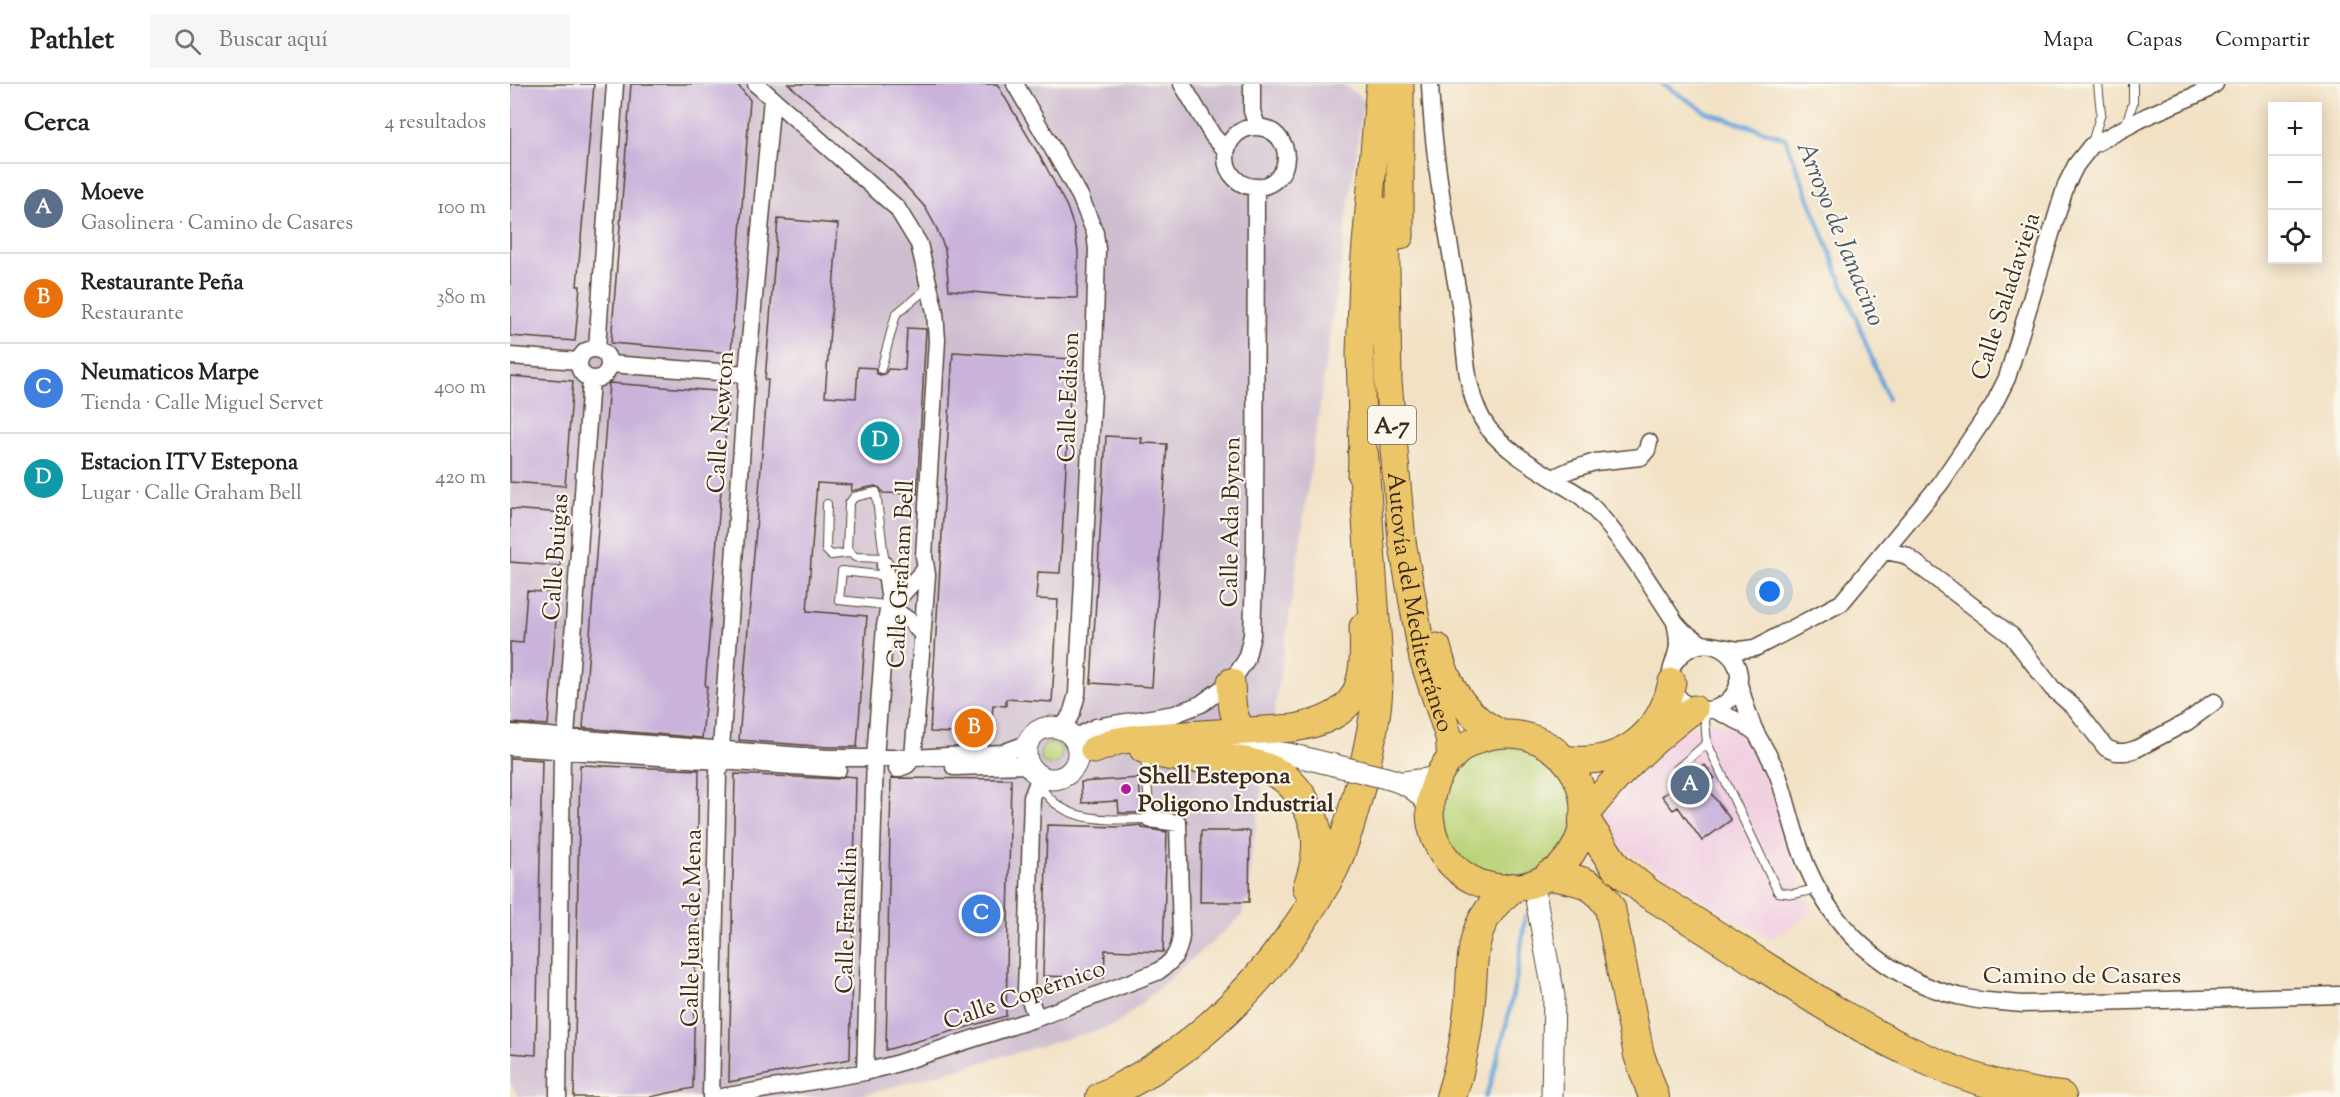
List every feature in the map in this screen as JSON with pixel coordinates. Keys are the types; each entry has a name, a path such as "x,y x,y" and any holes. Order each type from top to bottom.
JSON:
{"highway":[{"name":"Autovía del Mediterráneo","path":"1077,742 1294,729 1315,725 1332,718 1345,709 1354,698 1360,680 1363,658 1358,530 1363,454 1360,353 1363,279 1381,84"},
{"name":"Autovía del Mediterráneo","path":"1381,84 1386,331 1402,541 1423,659 1449,737 1444,767"},
{"name":"Autovía del Mediterráneo","path":"1400,84 1403,350 1414,502 1426,595 1438,653 1455,693 1477,719 1502,734"},
{"path":"1101,1097 1132,1083 1195,1040 1239,999 1281,951 1309,910 1334,866 1358,798 1377,694 1377,659 1363,454"},
{"path":"1564,759 1582,761 1602,759 1618,755 1635,743 1659,718 1668,700 1673,672"},
{"path":"1231,682 1233,713 1243,731"},
{"path":"1704,710 1626,766 1584,818 1616,867 1648,893 1869,1032 1917,1056 1962,1074 2006,1087 2061,1097"},
{"name":"A-7","path":"1502,734 1516,735 1541,742 1564,759 1577,778 1583,797 1584,818 1580,835 1563,864 1532,882 1481,884 1460,872 1443,854 1432,832 1430,807 1434,786 1444,767 1466,746 1484,738 1502,734"},
{"path":"1144,748 1167,755 1220,760 1269,769 1286,779 1302,797 1314,818 1318,850 1309,887 1296,909 1281,951"},
{"path":"1450,1097 1458,1073 1469,1011 1474,941 1482,920 1499,898 1532,882 1590,885 1604,898 1610,908 1640,1055 1654,1097"}],"street":[{"path":"597,349 615,84"},
{"name":"Calle Graham Bell","path":"756,84 897,208 919,244 930,286 937,340 924,556 926,568 913,758"},
{"name":"Calle Edison","path":"1015,84 1080,196 1091,220 1097,249 1094,392 1077,694 1072,711 1077,742"},
{"path":"1182,84 1213,136 1226,150"},
{"path":"1252,84 1252,111 1257,126"},
{"path":"1430,84 1433,142 1473,396 1481,418 1490,430 1518,456 1582,497 1611,530 1684,632 1727,651 1734,660 1738,676 1730,699 1704,710 1679,698 1673,672 1678,644 1675,622"},
{"name":"Calle Saladavieja","path":"1710,645 1738,650 1755,648 1841,603 1940,484 1994,404 2007,378 2066,185 2076,165 2091,146 2215,84"},
{"name":"Calle Newton","path":"722,756 747,374 772,98"},
{"path":"1257,126 1276,134 1283,142 1286,162 1282,172 1275,180 1256,187 1239,182 1232,176 1226,159 1226,150 1230,140 1238,133 1257,126"},
{"name":"Calle Ada Byron","path":"1077,742 1096,727 1175,714 1201,704 1231,682 1246,660 1252,635 1255,538 1256,187"},
{"path":"597,349 604,352 610,364 606,374 591,379 583,374 579,361 587,350 597,349"},
{"path":"510,356 579,361"},
{"path":"610,364 747,374"},
{"name":"Calle Buigas","path":"558,1097 564,744 591,379"},
{"path":"1553,478 1595,462 1641,457 1647,450 1648,442"},
{"path":"1885,551 1905,555 2012,636 2052,688 2075,708 2106,748 2116,752 2127,752 2187,722 2214,702"},
{"name":"Calle Graham Bell","path":"875,764 890,609 885,566"},
{"path":"922,634 910,621 890,609 926,568"},
{"path":"1673,672 1688,648 1710,645"},
{"name":"Calle Saladavieja","path":"1738,676 1755,648"},
{"name":"Camino de Casares","path":"1738,676 1756,733 1768,752 1778,776 1806,866 1817,889 1839,923 1852,937 1883,963 1903,976 1939,991 1972,999 2022,1004 2340,994"},
{"name":"Camino de Casares","path":"1704,710 1744,724 1756,733"},
{"path":"1036,1018 1026,991 1032,797 1035,775 1025,752 1027,744 1038,731 1046,728 1077,742 1144,748 1223,746 1288,754 1394,780 1414,789 1430,807"},
{"path":"510,733 564,744 722,756 828,758 897,769 1035,775 1056,780 1064,777 1075,766 1077,742"},
{"path":"515,747 564,744"},
{"path":"722,756 805,768 1002,753 1027,744"},
{"name":"Calle Juan de Mena","path":"711,1097 718,772 722,756"},
{"path":"897,769 908,765 913,758"},
{"name":"Calle Franklin","path":"865,1072 875,764"},
{"path":"1394,780 1427,779 1444,767"},
{"name":"Calle Copérnico","path":"722,1097 865,1072 1036,1018 1157,972 1171,963 1179,949 1181,936 1178,823 1150,819"},
{"path":"1532,882 1554,996 1552,1097"}],"lane":[{"path":"2091,146 2101,113 2098,84"},
{"path":"2125,128 2133,102 2133,84"},
{"path":"881,369 896,314 930,286"},
{"path":"876,492 885,566 855,557 847,549 850,501 854,497 876,492"},
{"path":"827,504 826,550 831,555 849,553"},
{"path":"885,566 842,571 839,600 890,609"},
{"path":"1704,710 1707,743 1778,892 1794,894 1817,889"},
{"path":"1674,783 1677,769 1707,743"},
{"path":"1035,775 1042,790 1068,813 1099,819 1150,819 1144,748"}],"shaded area":[{"path":"510,84 1342,84 1364,100 1291,606 1242,916 1116,1025 856,1097 519,1097 510,1083"},
{"path":"1712,721 1736,728 1763,769 1786,841 1813,913 1771,939 1729,917 1618,845 1608,828 1604,808 1684,728"}],"green space":[{"path":"1051,743 1059,746 1062,754 1059,762 1051,765 1043,762 1040,754 1043,746"},
{"path":"1508,747 1533,752 1554,767 1569,788 1574,813 1569,838 1554,859 1533,874 1508,879 1483,874 1462,859 1447,838 1442,813 1447,788 1462,767 1483,752"}],"building":[{"path":"510,84 594,84 577,286 580,286 575,341 510,336"},
{"path":"631,84 737,84 750,100 731,353 611,343"},
{"path":"788,84 997,84 1067,207 1078,251 1077,298 1027,297 949,290 945,249 925,207 893,172"},
{"path":"778,219 838,224 825,396 856,398 858,367 875,368 876,373 880,375 885,374 888,369 905,370 907,328 926,329 917,494 883,493 875,486 851,491 852,485 817,483 807,611 867,616 857,747 739,740 768,380 765,380"},
{"path":"953,352 1072,359 1060,573 1038,572 1036,599 1058,600 1052,702 1006,699 1006,706 993,705 991,730 954,730 954,733 930,732"},
{"path":"510,376 573,381 565,486 510,482"},
{"path":"609,383 729,392 702,738 583,728"},
{"path":"1106,436 1142,438 1141,443 1167,444 1152,687 1091,683"},
{"path":"510,509 564,513 560,566 510,562"},
{"path":"527,591 558,593 548,725 510,723 510,642 523,643"},
{"path":"510,758 542,760 536,1055 510,1053"},
{"path":"580,765 699,770 693,1088 650,1097 574,1097"},
{"path":"1705,765 1715,778 1705,785 1731,820 1702,841 1678,807 1673,810 1662,796 1678,788 1681,782"},
{"path":"735,774 837,779 845,776 856,777 850,1059 729,1082"},
{"path":"891,778 1011,779 1006,1016 886,1050"},
{"path":"1139,778 1141,813 1119,813 1118,801 1082,803 1081,782"},
{"path":"1047,825 1120,827 1142,825 1142,828 1167,832 1163,952 1105,950 1104,978 1043,976"},
{"path":"1201,831 1250,831 1249,902 1200,902"}],"waterway":[{"name":"Arroyo de Janacino","path":"1663,84 1706,112 1785,138 1888,399"},
{"path":"1485,1097 1494,1073 1508,1016 1525,917"}],"place":[{"name":"Estacion ITV Estepona","path":"880,441"},
{"name":"Restaurante Peña","path":"974,728"},
{"name":"Moeve","path":"1690,785"},
{"name":"Shell Estepona Poligono Industrial","path":"1126,789"},
{"name":"Neumaticos Marpe","path":"981,914"}]}
